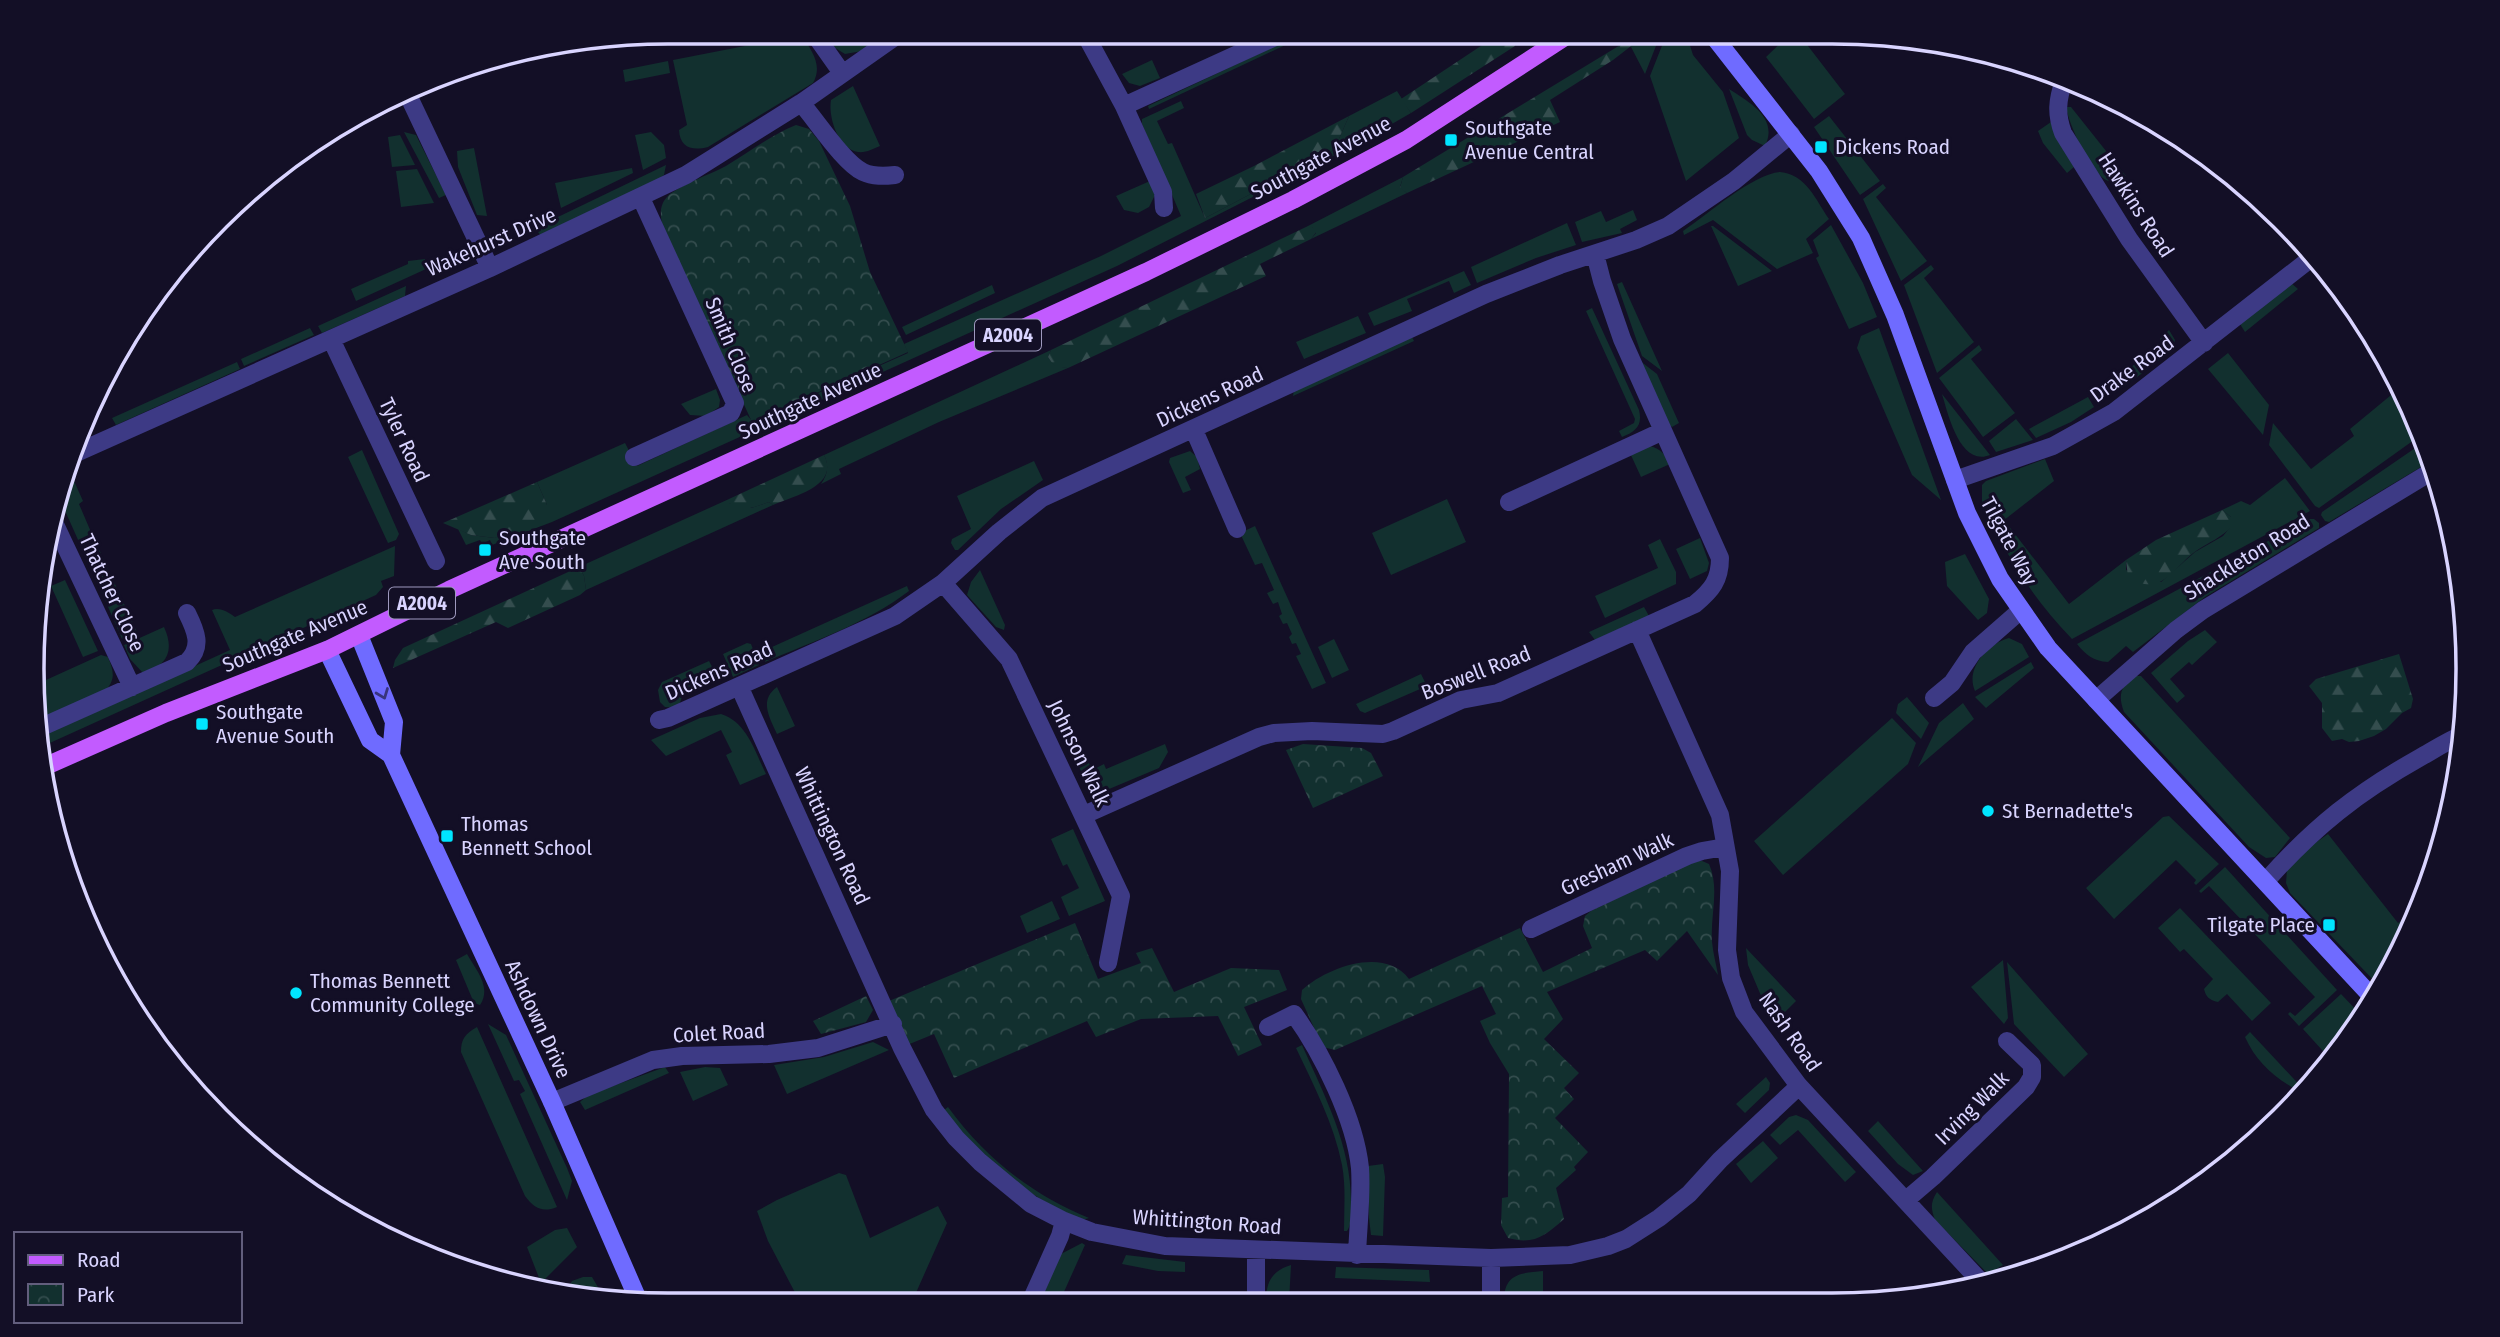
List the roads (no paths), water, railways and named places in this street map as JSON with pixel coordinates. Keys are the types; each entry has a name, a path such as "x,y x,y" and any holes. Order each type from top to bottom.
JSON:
{"main road":[{"name":"Southgate Avenue","path":"51,764 166,713 327,650 449,590 1146,272 1293,200 1406,140 1554,44"}],"street":[{"path":"821,44 842,73"},
{"name":"Wakehurst Drive","path":"86,443 331,339 641,198 686,175 801,103 884,44"},
{"path":"1090,44 1124,106 1163,192 1164,208"},
{"path":"1124,106 1260,44"},
{"name":"Tilgate Way","path":"1720,44 1791,134 1832,191 1861,238 1895,315 1966,513 1981,544 2021,610 2048,648 2367,991"},
{"name":"Hawkins Road","path":"2062,88 2058,118 2063,132 2129,239 2204,343"},
{"path":"410,100 490,268"},
{"path":"801,103 854,166 874,176 895,175"},
{"name":"Dickens Road","path":"659,720 740,688 895,616 943,583 999,531 1042,498 1486,294 1668,226 1734,181 1791,134"},
{"name":"Smith Close","path":"634,457 731,414 735,403 641,198"},
{"name":"Boswell Road","path":"1084,815 1259,737 1293,731 1383,734 1461,700 1498,693 1695,604 1716,584 1720,572 1720,558 1715,544 1622,339 1595,254"},
{"name":"Drake Road","path":"1955,480 2053,446 2114,412 2306,263"},
{"name":"Tyler Road","path":"331,339 436,561"},
{"path":"1194,430 1237,529"},
{"path":"1509,502 1663,430"},
{"name":"Shackleton Road","path":"2096,699 2203,610 2425,475"},
{"name":"Thatcher Close","path":"59,533 132,687"},
{"name":"Johnson Walk","path":"943,583 1009,659 1121,897 1108,963"},
{"path":"1934,698 1952,683 1973,652 2021,610"},
{"name":"Thatcher Close","path":"47,725 187,662 194,656 197,633 187,613"},
{"name":"Nash Road","path":"1637,630 1720,815 1730,871 1727,950 1731,978 1744,1012 1799,1086 1976,1276"},
{"name":"Ashdown Drive","path":"359,635 394,722 391,755"},
{"name":"Ashdown Drive","path":"327,650 370,740 391,755 552,1102 635,1292"},
{"name":"Whittington Road","path":"740,688 934,1110 956,1138 1023,1198 1064,1221 1103,1234 1165,1246 1491,1258 1570,1255 1626,1239 1659,1218 1689,1194 1720,1160 1799,1086"},
{"path":"2266,881 2300,842 2377,781 2452,741"},
{"name":"Gresham Walk","path":"1531,929 1686,856 1702,850 1725,848"},
{"path":"1268,1027 1294,1014 1309,1036 1342,1105 1353,1134 1360,1167 1357,1255"},
{"name":"Colet Road","path":"552,1102 653,1060 682,1056 769,1054 818,1048 893,1024"},
{"name":"Irving Walk","path":"1906,1200 2026,1087 2032,1077 2032,1065 2007,1041"},
{"path":"1034,1293 1064,1221"},
{"path":"1256,1250 1256,1293"},
{"path":"1491,1258 1491,1293"}],"place":[{"name":"Southgate Avenue Central","path":"1451,140"},
{"name":"Dickens Road","path":"1821,147"},
{"name":"Southgate Ave South","path":"485,550"},
{"name":"Southgate Avenue South","path":"202,724"},
{"name":"St Bernadette's","path":"1988,811"},
{"name":"Thomas Bennett School","path":"447,836"},
{"name":"Tilgate Place","path":"2329,925"},
{"name":"Thomas Bennett Community College","path":"296,993"}]}
